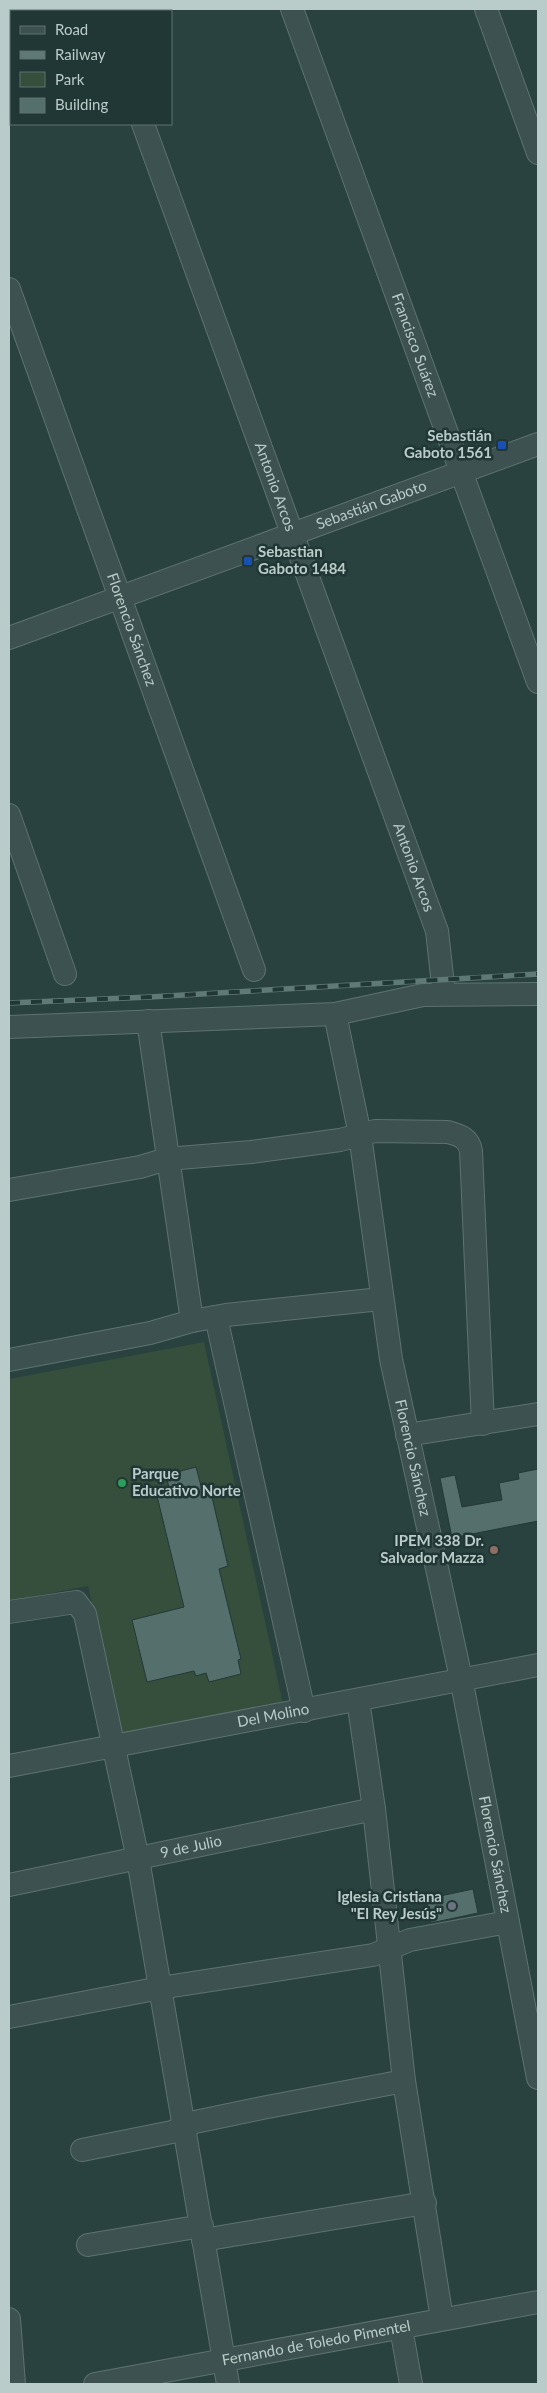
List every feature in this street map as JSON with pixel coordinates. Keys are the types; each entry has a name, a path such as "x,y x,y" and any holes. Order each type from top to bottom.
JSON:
{"street":[{"name":"Francisco Suárez","path":"292,9 538,682"},
{"path":"486,9 538,153"},
{"name":"Antonio Arcos","path":"143,125 437,930 444,994"},
{"name":"Florencio Sánchez","path":"9,289 254,970"},
{"name":"Sebastián Gaboto","path":"9,638 538,444"},
{"path":"9,815 65,974"},
{"path":"9,1026 335,1014 354,1012 407,997 444,994 538,994"},
{"name":"Florencio Sánchez","path":"335,1014 360,1135 390,1359 461,1678 538,2078"},
{"path":"148,1021 192,1321"},
{"path":"9,1190 140,1167 167,1159 251,1152 340,1140 375,1131 448,1132 466,1140 470,1146 483,1424"},
{"path":"9,1360 150,1333 192,1321 216,1317 381,1299"},
{"path":"216,1317 304,1711"},
{"path":"407,1435 538,1414"},
{"path":"9,1612 64,1602 76,1602 85,1614 138,1859 228,2384"},
{"name":"Del Molino","path":"9,1766 304,1711 461,1678 538,1665"},
{"path":"358,1700 374,1809 404,2081 425,2203 442,2319"},
{"name":"9 de Julio","path":"9,1885 374,1809"},
{"path":"9,2017 160,1988 373,1955 410,1940 508,1922"},
{"path":"82,2150 172,2132 184,2126 262,2108 404,2081"},
{"path":"88,2245 202,2233 425,2203"},
{"name":"Fernando de Toledo Pimentel","path":"95,2384 538,2302"},
{"path":"9,2319 14,2384"},
{"path":"401,2328 411,2384"}],"green space":[{"name":"Parque Educativo Norte","path":"204,1342 283,1704 121,1736 88,1586 9,1601 9,1379"}],"building":[{"path":"196,1467 201,1486 209,1484 228,1566 219,1569 241,1659 238,1660 241,1674 209,1682 206,1673 196,1676 194,1671 147,1682 132,1620 184,1607 157,1496 170,1492 166,1475"},
{"path":"538,1469 538,1521 452,1538 440,1478 455,1475 462,1507 502,1500 499,1483 519,1479 518,1473"},
{"name":"Iglesia Cristiana \"El Rey Jesús\"","path":"473,1889 478,1913 431,1923 426,1899"}],"railway":[{"path":"9,1003 150,997 538,974"}],"place":[{"name":"Sebastián Gaboto 1561","path":"502,445"},
{"name":"Sebastian Gaboto 1484","path":"248,561"},
{"name":"Parque Educativo Norte","path":"122,1483"},
{"name":"IPEM 338 Dr. Salvador Mazza","path":"494,1550"},
{"name":"Iglesia Cristiana \"El Rey Jesús\"","path":"452,1906"}]}
